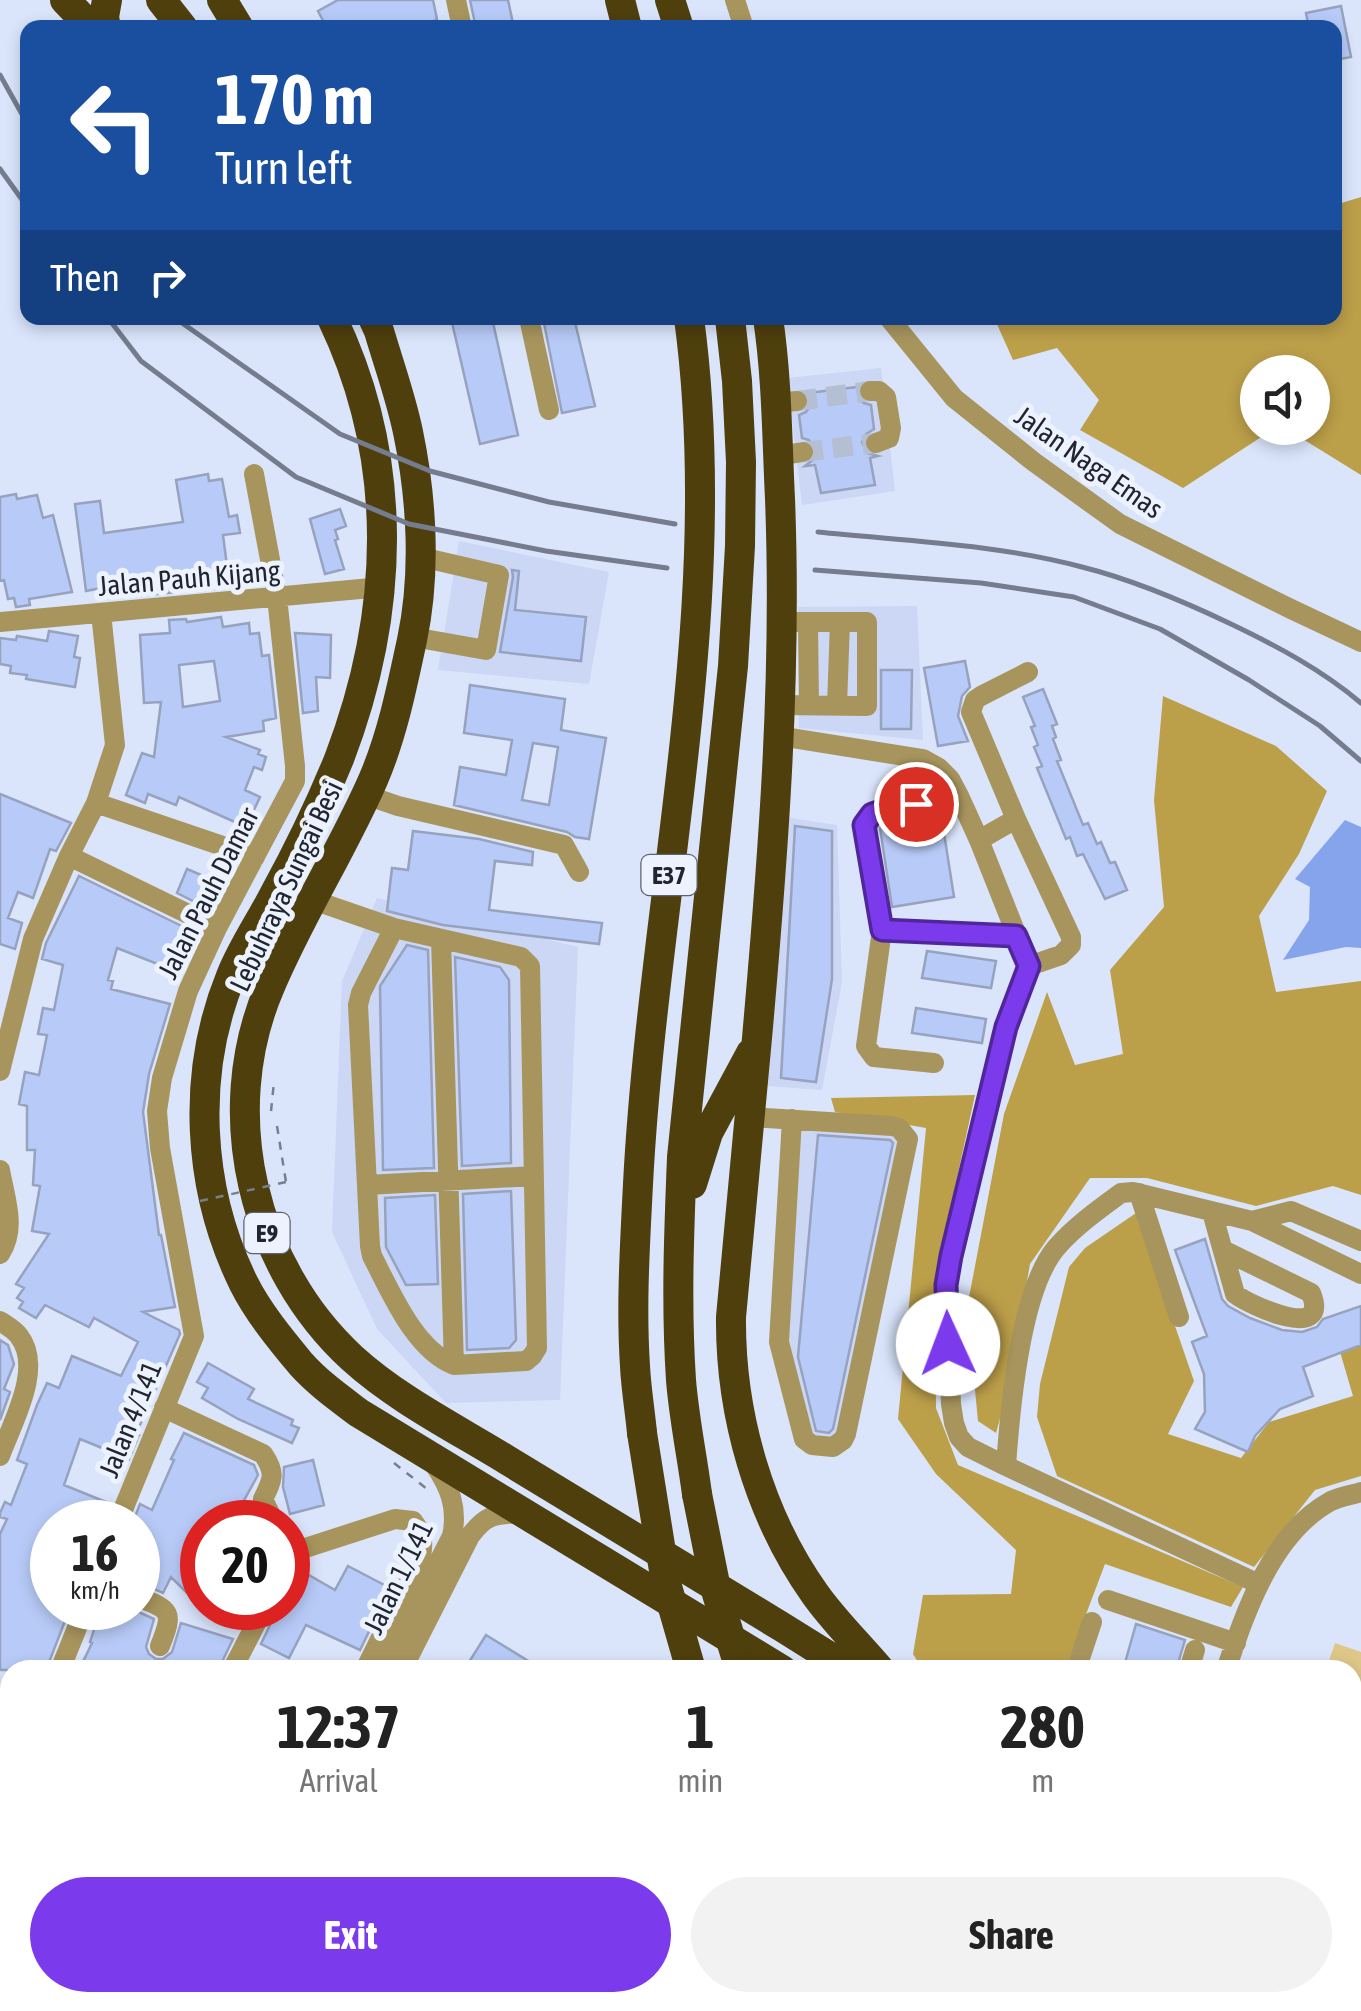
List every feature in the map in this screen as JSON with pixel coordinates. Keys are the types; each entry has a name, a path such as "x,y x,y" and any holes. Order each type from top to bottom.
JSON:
{"highway":[{"path":"65,0 84,20"},
{"path":"161,0 177,20"},
{"name":"Lebuhraya Sungai Besi","path":"336,325 368,413 379,477 382,587 373,644 340,756 305,839 232,974 222,1005 207,1072 204,1145 224,1238 245,1287 272,1327 304,1367 330,1391 359,1413 766,1660"},
{"name":"Lebuhraya Sungai Besi","path":"376,325 408,432 416,494 421,557 413,636 394,716 374,776 268,991 248,1060 246,1138 263,1224 281,1266 305,1306 354,1361 392,1389 832,1660"},
{"path":"398,325 416,393 408,432"},
{"name":"E37","path":"689,1660 666,1583 653,1511 634,1366 632,1294 642,1109 692,675 701,456 698,382 690,325"},
{"name":"E37","path":"731,325 741,462 740,546 732,666 682,1156 678,1296 682,1383 698,1494 717,1594 737,1660"},
{"path":"769,325 786,402 791,454 782,564 795,622 795,705 779,736 771,891 730,1318 734,1386 762,1491 792,1557 835,1620 871,1660"},
{"path":"679,1226 708,1134 757,1042"}],"street":[{"path":"531,325 550,410"},
{"name":"Jalan Naga Emas","path":"895,325 954,398 1120,524 1361,642"},
{"path":"870,391 886,396 891,428 889,438 876,443"},
{"name":"Jalan Pauh Damar","path":"194,1336 160,1148 156,1111 162,1078 188,990 216,928 295,781 277,597 254,474"},
{"path":"413,636 486,650 500,574 421,557"},
{"name":"Jalan Pauh Kijang","path":"0,622 382,587"},
{"name":"Jalan Naga Emas","path":"1290,609 1361,654"},
{"path":"0,1071 34,939 96,803 115,745 101,613"},
{"path":"795,622 866,622 867,706 795,705"},
{"path":"837,706 840,622"},
{"path":"1028,672 981,696 971,712 1071,937 1067,951 1029,966"},
{"path":"779,736 923,760 940,768 950,779 979,840 1029,966 996,1062 946,1285 950,1404 959,1438 968,1447 1006,1466 1259,1584"},
{"path":"366,795 564,846 579,872"},
{"path":"96,803 256,856"},
{"path":"916,804 872,814 864,825 882,930 866,1046 874,1057 881,1059 934,1063"},
{"path":"979,840 1016,819"},
{"path":"69,856 216,928"},
{"path":"313,900 394,928 521,957 530,966 536,1348 526,1361 454,1365 445,1361 413,1330 372,1256 358,1005 394,928"},
{"path":"882,930 1016,936"},
{"path":"441,939 454,1365"},
{"path":"751,1117 792,1118 892,1126 908,1139 846,1434 833,1448 817,1447 804,1439 779,1345 792,1118"},
{"path":"0,1170 10,1226 8,1241 0,1254"},
{"path":"367,1184 534,1176"},
{"path":"1006,1466 1026,1318 1042,1271 1056,1249 1118,1195 1129,1191 1252,1221 1361,1274"},
{"path":"1139,1193 1179,1317"},
{"path":"1252,1221 1291,1211 1361,1242"},
{"path":"1212,1212 1224,1251"},
{"path":"0,1321 19,1335 30,1377 0,1456"},
{"name":"Jalan 4/141","path":"127,1500 194,1336"},
{"path":"164,1408 263,1454 272,1466 272,1480 264,1500"},
{"name":"Jalan 1/141","path":"388,1660 452,1536 456,1520 448,1486 427,1454"},
{"path":"1230,1660 1248,1606 1287,1540 1313,1513 1334,1500 1361,1492"},
{"name":"Jalan 1/141","path":"407,1660 481,1521 498,1514 526,1513"},
{"name":"Jalan 1/141","path":"310,1546 395,1519 413,1521 421,1531 421,1556 370,1660"},
{"path":"1108,1600 1236,1643"},
{"path":"160,1606 165,1608 170,1623 160,1646"},
{"path":"1079,1660 1092,1622"},
{"path":"64,1660 76,1630"},
{"path":"237,1660 253,1630"}],"path":[{"path":"200,1201 286,1182 276,1126"}],"shaded area":[{"path":"1361,197 1361,475 1312,445 1330,445 1330,355 1240,355 1240,445 1249,445 1183,488 1080,430 1099,400 1057,348 1013,360 997,325 1342,325 1342,203"},
{"path":"881,368 895,491 802,505 787,378"},
{"path":"459,541 609,572 589,684 438,670"},
{"path":"917,606 923,740 799,728 798,607"},
{"path":"1163,696 1276,746 1327,791 1299,854 1259,916 1276,992 1361,981 1361,1195 1333,1186 1256,1206 1147,1178 1090,1178 1030,1264 996,1433 978,1421 967,1308 1004,1114 1047,992 1075,1065 1123,1054 1110,970 1164,907 1154,800"},
{"path":"785,817 837,825 842,982 822,1090 767,1086"},
{"path":"377,898 578,947 560,1400 446,1403 377,1329 332,1232 342,981"},
{"path":"975,1095 935,1279 936,1408 958,1465 1243,1587 1231,1607 1105,1564 1069,1660 917,1660 913,1654 923,1595 1011,1594 1016,1550 936,1474 898,1419 926,1128 835,1112 831,1098"},
{"path":"796,1124 902,1136 841,1439 814,1441 783,1342"},
{"path":"1136,1213 1194,1381 1168,1434 1241,1458 1269,1422 1353,1396 1338,1345 1361,1337 1361,1476 1315,1490 1254,1567 1057,1476 1037,1417 1040,1384 1069,1267 1085,1248"},
{"path":"1335,1643 1361,1652 1361,1660 1329,1660"}],"water":[{"path":"1345,820 1361,827 1361,948 1346,947 1283,960 1309,920 1310,887 1295,879"}],"building":[{"path":"338,0 433,0 437,19 323,20 318,11"},
{"path":"470,0 508,0 512,20 474,20"},
{"path":"1341,6 1351,57 1342,59 1342,20 1307,20 1306,13"},
{"path":"453,325 494,325 518,435 480,444"},
{"path":"544,325 576,325 595,406 562,413"},
{"path":"857,387 859,399 871,405 874,429 862,442 867,453 878,456 870,458 875,485 821,493 815,465 805,466 815,458 816,449 802,438 799,415 810,406 808,393"},
{"path":"208,474 209,481 222,479 229,517 237,515 240,533 223,535 228,574 177,581 178,592 114,596 112,586 86,591 75,504 100,501 104,533 183,522 176,480"},
{"path":"16,494 17,499 37,495 43,518 53,515 72,592 29,599 30,605 16,607 14,598 8,599 4,580 0,581 0,497"},
{"path":"340,509 346,526 335,530 335,540 344,569 325,574 310,519"},
{"path":"512,570 519,571 515,610 586,617 581,661 500,652"},
{"path":"221,617 223,627 249,623 250,634 259,633 262,656 269,655 276,718 263,721 264,731 226,737 260,750 258,754 266,757 262,770 254,767 245,790 260,797 246,827 179,797 176,805 148,794 145,803 126,795 142,753 154,757 161,702 144,703 140,635 170,633 169,620 187,622","holes":["214,661 220,701 183,707 179,665"]},
{"path":"49,631 78,636 74,657 80,658 75,687 26,679 27,675 10,673 11,666 0,664 0,638 16,640 17,636 47,641"},
{"path":"295,633 331,635 330,678 316,677 318,711 303,713"},
{"path":"965,661 970,687 962,696 958,716 968,741 938,746 924,668"},
{"path":"881,670 912,670 911,729 881,729"},
{"path":"470,685 565,699 561,730 606,738 589,839 454,805 460,767 506,775 512,740 464,733","holes":["533,743 558,747 549,805 522,800"]},
{"path":"1043,689 1057,724 1052,726 1061,760 1057,761 1083,825 1088,823 1110,863 1115,862 1127,890 1105,899 1083,854 1077,856 1070,837 1066,839 1037,768 1042,766 1034,747 1038,745 1031,727 1035,726 1023,697"},
{"path":"0,794 71,823 56,851 50,849 33,898 18,892 8,918 22,923 15,949 0,944"},
{"path":"941,814 954,897 892,907 880,828"},
{"path":"795,826 832,831 832,979 816,1082 781,1078"},
{"path":"413,831 479,839 533,852 532,865 495,861 489,910 602,923 599,944 443,925 387,911 392,868 408,870"},
{"path":"187,869 220,883 209,909 177,893"},
{"path":"79,876 196,933 180,973 117,948 108,980 113,981 111,989 170,1004 149,1074 143,1112 159,1235 175,1307 143,1312 180,1334 129,1459 80,1439 64,1485 101,1500 30,1500 30,1630 61,1630 50,1660 0,1660 0,1534 7,1519 0,1517 0,1513 5,1502 11,1505 27,1464 17,1460 37,1405 47,1383 59,1388 72,1356 121,1376 138,1342 94,1318 89,1327 45,1305 36,1318 19,1308 23,1302 17,1298 24,1288 16,1284 49,1234 32,1231 40,1186 33,1185 35,1150 27,1150 27,1106 19,1104 25,1072 39,1075 47,1035 38,1034 43,1008 54,1010 63,965 42,959"},
{"path":"407,945 428,950 434,1168 383,1170 380,986"},
{"path":"927,951 996,961 991,988 922,978"},
{"path":"455,957 500,967 509,980 511,1163 462,1166"},
{"path":"916,1008 986,1019 982,1043 912,1033"},
{"path":"818,1135 893,1143 833,1429 829,1433 816,1431 798,1357"},
{"path":"511,1191 516,1340 509,1348 467,1350 463,1194"},
{"path":"435,1195 438,1284 406,1285 386,1247 385,1198"},
{"path":"1205,1239 1222,1299 1250,1318 1282,1330 1302,1332 1317,1327 1323,1319 1361,1306 1361,1345 1303,1367 1313,1396 1280,1409 1255,1436 1248,1452 1195,1429 1205,1412 1204,1374 1192,1342 1207,1336 1175,1250"},
{"path":"0,1340 8,1345 14,1364 4,1389 10,1392 0,1420"},
{"path":"208,1363 254,1389 248,1399 293,1420 291,1425 299,1428 292,1443 202,1398 208,1388 197,1382"},
{"path":"184,1433 254,1465 258,1475 244,1500 180,1500 180,1586 171,1577 163,1593 160,1500 156,1500 174,1460 171,1459"},
{"path":"313,1460 324,1505 310,1509 310,1500 286,1500 284,1467"},
{"path":"348,1566 390,1588 360,1650 310,1627 310,1576 335,1590"},
{"path":"1136,1624 1185,1640 1179,1660 1126,1660"},
{"path":"180,1626 180,1630 204,1630 233,1639 223,1660 84,1660 94,1630 151,1630 146,1647 156,1659 163,1659 172,1652"},
{"path":"268,1630 303,1630 289,1658 261,1644"},
{"path":"486,1635 527,1660 470,1660"}],"tunnel":[{"path":"797,401 870,391"},
{"path":"803,452 876,443"}],"railway":[{"path":"0,75 20,111"},
{"path":"0,169 20,197"},
{"path":"113,325 141,361 296,477 409,524 546,551 667,568"},
{"path":"185,325 340,434 430,471 549,502 675,524"},
{"path":"818,532 1017,553 1120,578 1195,607 1265,641 1315,669 1361,703"},
{"path":"815,570 981,583 1074,597 1160,629 1320,726 1361,761"}],"route":[{"path":"916,804 872,814 864,825 882,930 1016,936 1029,966 1006,1027 951,1256 946,1285 948,1344"}]}
